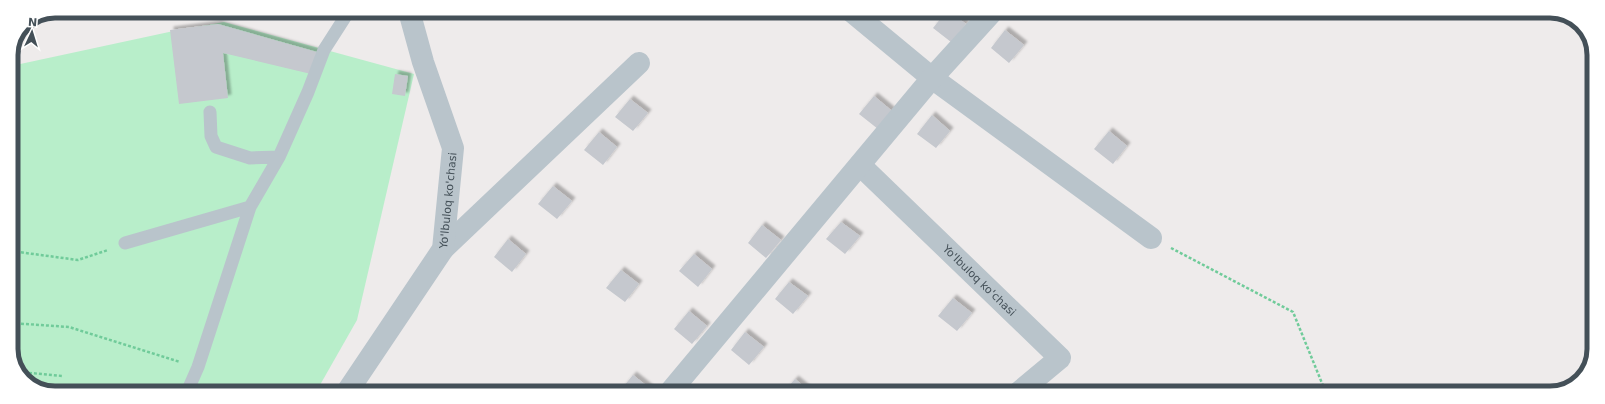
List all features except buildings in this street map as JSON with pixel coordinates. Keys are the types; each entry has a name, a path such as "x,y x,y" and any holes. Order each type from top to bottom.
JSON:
{"street":[{"name":"Yo'lbuloq ko'chasi","path":"351,386 443,249 453,148 423,62 411,18"},
{"path":"858,18 932,78 1151,238"},
{"path":"675,386 932,78 987,18"},
{"path":"443,249 639,63"},
{"name":"Yo'lbuloq ko'chasi","path":"860,166 1060,358 1026,386"}],"lane":[{"path":"190,386 198,367 250,207 279,157 308,92 324,50 345,18"},
{"path":"210,112 211,136 216,147 250,158 279,157"},
{"path":"125,243 250,207"}],"path":[{"path":"1151,238 1294,312 1323,386"},
{"path":"18,252 78,260 125,243"},
{"path":"18,323 69,327 198,367"},
{"path":"27,373 63,376"}],"green space":[{"path":"224,22 414,74 357,320 319,386 55,386 36,381 23,368 18,352 18,64 169,32"}]}
